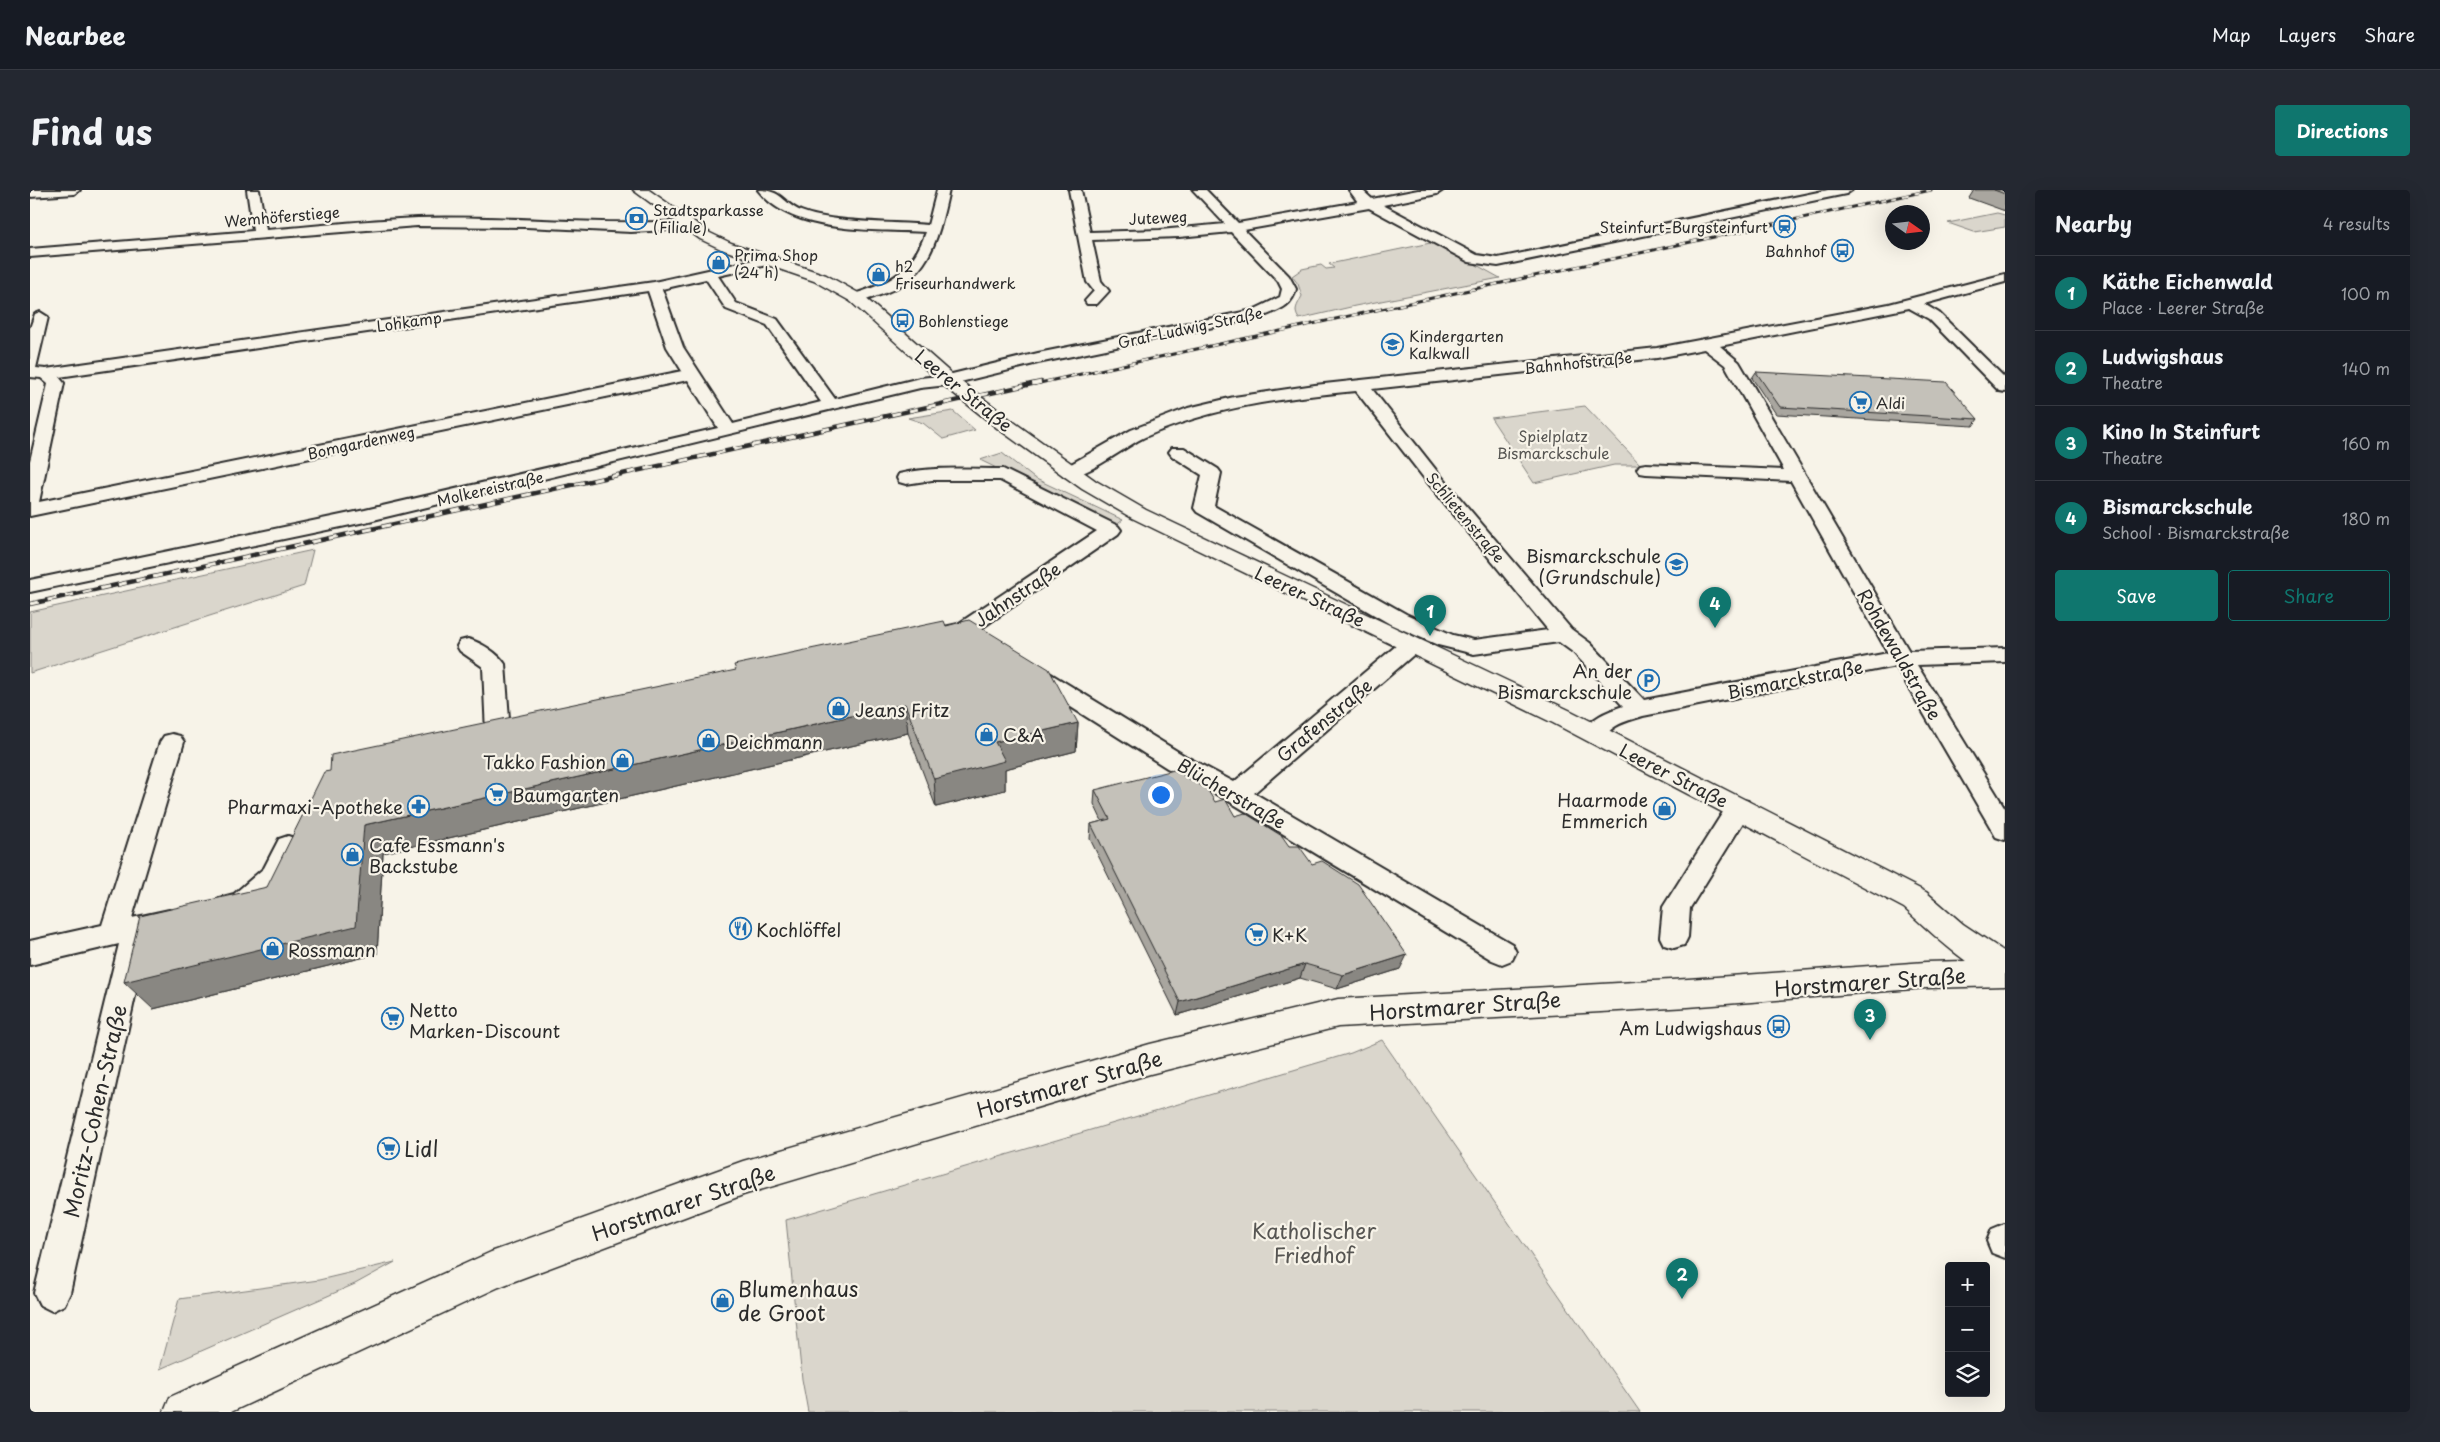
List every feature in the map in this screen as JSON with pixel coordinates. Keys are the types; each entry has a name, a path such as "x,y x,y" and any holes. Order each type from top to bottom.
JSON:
{"street":[{"path":"30,193 74,190"},
{"path":"253,190 260,234"},
{"name":"Leerer Straße","path":"640,190 687,225 726,246 820,278 856,298 948,380 1097,491 1139,514 1594,733 1915,900 1952,933 2005,969"},
{"path":"764,190 796,214 832,222 934,229"},
{"path":"856,298 889,286 912,273 924,255 934,229 943,190"},
{"path":"1075,190 1094,282 1102,291 1092,301"},
{"name":"Graf-Ludwig-Straße","path":"948,380 1038,358 1267,310 1283,302 1289,294 1288,284 1277,270 1199,190"},
{"path":"1354,190 1362,199 1474,259 1498,262 1846,190"},
{"name":"Juteweg","path":"1084,236 1160,234 1234,228 1437,190"},
{"name":"Wemhöferstiege","path":"30,252 418,222 486,222 631,228 687,225"},
{"name":"Lohkamp","path":"35,370 654,286 771,260"},
{"path":"710,274 731,306 772,322 832,405"},
{"name":"Bahnhofstraße","path":"1070,472 1137,434 1213,407 1267,396 1626,357 1708,344 1912,303 2005,278"},
{"path":"654,286 675,347 728,430"},
{"path":"1912,303 1934,316 2005,387"},
{"path":"30,502 56,383 35,370 40,317"},
{"name":"Rohdewaldstraße","path":"1708,344 1731,362 1902,658 2005,830"},
{"name":"Bomgardenweg","path":"30,510 692,374"},
{"name":"Molkereistraße","path":"30,586 297,532 658,449 920,383 948,380"},
{"name":"Schlietenstraße","path":"1361,386 1430,474 1563,634 1582,648 1639,709"},
{"name":"Leerer Straße","path":"1178,452 1212,473 1204,508 1398,619 1446,640 1474,647 1500,646 1563,634"},
{"path":"1646,469 1798,476"},
{"name":"Jahnstraße","path":"906,478 932,475 1003,474 1111,530 973,635 917,640"},
{"name":"Grafenstraße","path":"1236,794 1411,645"},
{"path":"468,646 494,664 498,733"},
{"name":"Bismarckstraße","path":"1594,733 1608,720 1639,709 1902,658 2005,655"},
{"name":"Blücherstraße","path":"1016,661 1176,762 1236,794 1502,952"},
{"name":"Moritz-Cohen-Straße","path":"52,1293 125,932 172,742"},
{"path":"1674,937 1677,907 1739,808"},
{"path":"30,952 125,932 242,903 274,875 299,824"},
{"name":"Horstmarer Straße","path":"185,1412 491,1271 724,1185 1150,1058 1338,1013 1688,993 1926,975 2005,973"}],"green space":[{"path":"1997,213 2005,215 2005,227 1974,232 1948,223"},
{"path":"1435,242 1500,278 1355,306 1299,319 1297,316 1296,308 1302,296 1298,284 1292,276 1302,269 1321,265 1326,269 1334,268 1329,264"},
{"name":"Spielplatz Bismarckschule","path":"1585,406 1641,465 1614,465 1534,483 1491,418"},
{"path":"953,411 975,430 943,439 923,423 908,418"},
{"path":"1002,453 1034,478 1123,520 1115,526 980,460"},
{"path":"313,550 304,586 30,673 30,612"},
{"name":"Katholischer Friedhof","path":"1382,1040 1640,1412 808,1412 802,1379 786,1220 1351,1053"},
{"path":"395,1262 355,1284 160,1369 179,1299 319,1280"}],"building":[{"path":"1994,190 2005,190 2005,194"},
{"name":"Aldi","path":"1756,372 1946,382 1978,419 1780,407"},
{"path":"969,620 1049,669 1078,723 995,742 1005,761 934,779 905,704 364,825 356,926 124,982 140,916 267,887 324,772 330,771 331,755 736,670 734,665 944,621 946,626"},
{"name":"K+K","path":"1174,770 1207,789 1215,802 1225,799 1235,816 1245,813 1282,836 1289,846 1299,846 1312,864 1322,861 1358,884 1407,955 1343,975 1305,964 1180,1002 1091,824 1110,819 1095,790"}],"railway":[{"path":"1035,384 1931,190"},
{"path":"30,604 1041,382"}],"place":[{"name":"Stadtsparkasse (Filiale)","path":"637,218"},
{"name":"Steinfurt-Burgsteinfurt","path":"1784,226"},
{"name":"Bahnhof","path":"1842,250"},
{"name":"Prima Shop (24 h)","path":"718,263"},
{"name":"h2 Friseurhandwerk","path":"879,274"},
{"name":"Bohlenstiege","path":"902,320"},
{"name":"Kindergarten Kalkwall","path":"1393,344"},
{"name":"Aldi","path":"1860,402"},
{"name":"Bismarckschule (Grundschule)","path":"1677,565"},
{"name":"Bismarckschule","path":"1715,628"},
{"name":"Käthe Eichenwald","path":"1430,636"},
{"name":"An der Bismarckschule","path":"1648,680"},
{"name":"Jeans Fritz","path":"839,709"},
{"name":"C&A","path":"987,734"},
{"name":"Deichmann","path":"709,741"},
{"name":"Takko Fashion","path":"622,761"},
{"name":"Baumgarten","path":"496,794"},
{"name":"Pharmaxi-Apotheke","path":"419,806"},
{"name":"Haarmode Emmerich","path":"1664,809"},
{"name":"Cafe Essmann's Backstube","path":"353,854"},
{"name":"Kochlöffel","path":"740,929"},
{"name":"K+K","path":"1256,934"},
{"name":"Rossmann","path":"272,949"},
{"name":"Netto Marken-Discount","path":"393,1019"},
{"name":"Am Ludwigshaus","path":"1778,1027"},
{"name":"Kino In Steinfurt","path":"1870,1040"},
{"name":"Lidl","path":"388,1148"},
{"name":"Ludwigshaus","path":"1682,1299"},
{"name":"Blumenhaus de Groot","path":"722,1300"}]}
